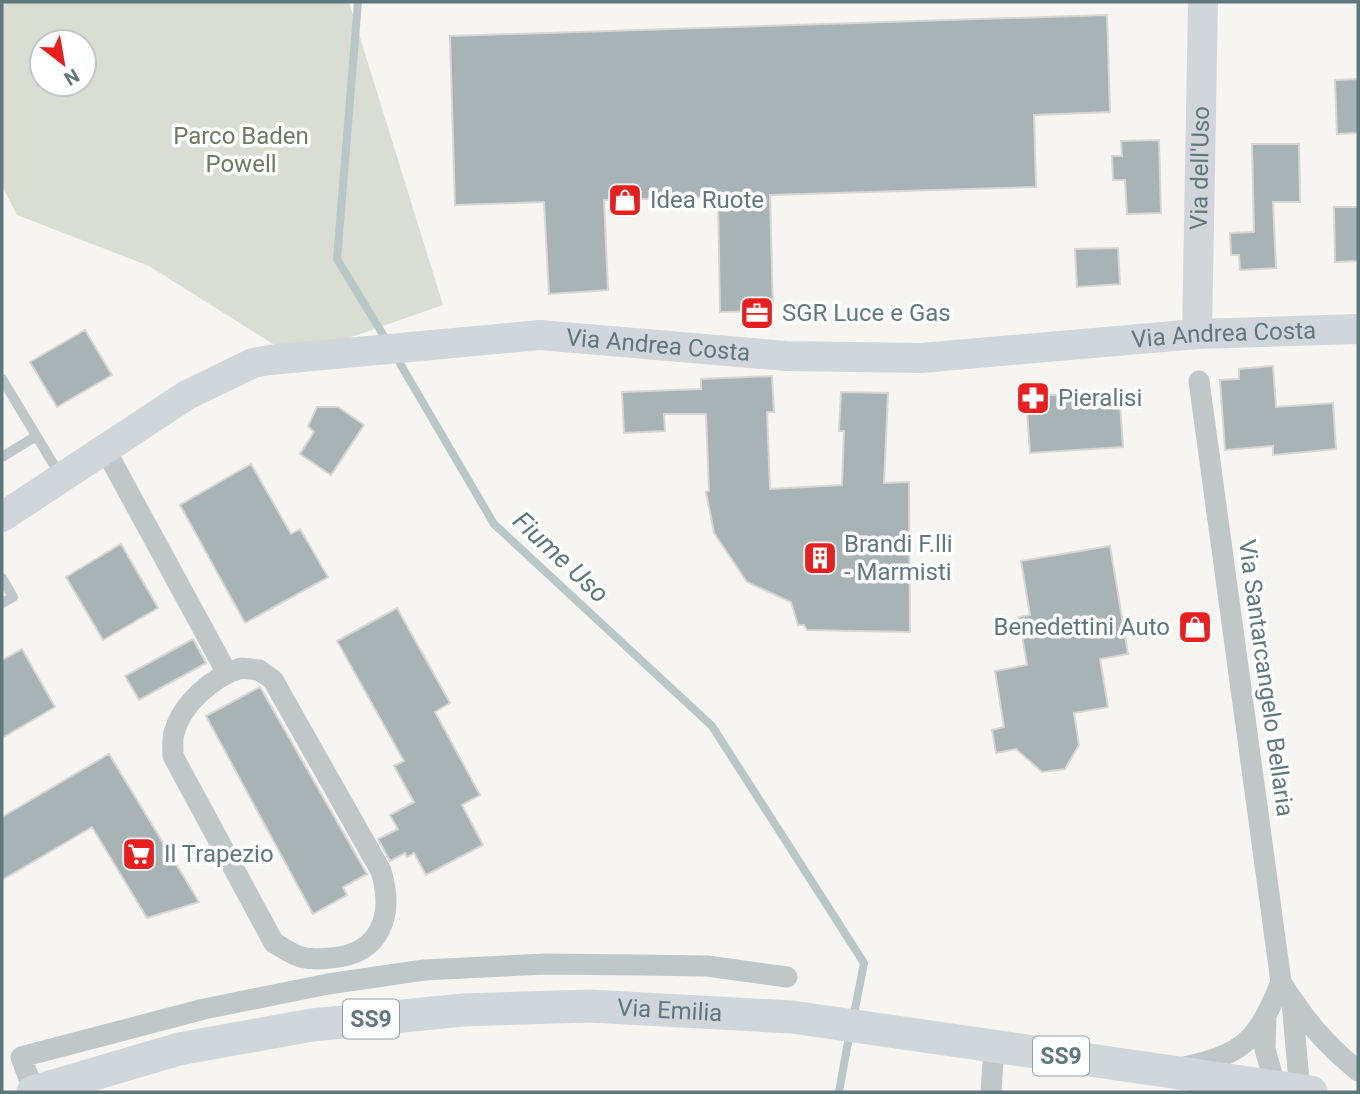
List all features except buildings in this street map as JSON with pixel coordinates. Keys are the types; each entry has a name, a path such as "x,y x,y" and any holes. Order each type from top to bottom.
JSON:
{"main road":[{"name":"Via Emilia","path":"34,1092 179,1049 312,1026 488,1009 590,1006 792,1017 1293,1091"}],"street":[{"name":"Via dell'Uso","path":"1197,334 1203,2"},
{"name":"Via Andrea Costa","path":"2,517 187,395 253,363 271,360 540,335 786,356 922,358 1197,334 1358,329"},
{"name":"Via Santarcangelo Bellaria","path":"1199,382 1286,991 1293,1091"},
{"path":"105,449 227,673"},
{"path":"250,668 259,670 273,680 381,871 387,906 384,920 376,937 343,957 300,957 274,943 173,755 173,734 183,712 195,697 227,673 250,668"},
{"path":"34,1092 22,1057 204,1009 424,970 545,964 707,966 787,977"},
{"name":"Via Santarcangelo Bellaria","path":"1164,1071 1199,1064 1228,1054 1247,1042 1286,991"},
{"name":"Via Santarcangelo Bellaria","path":"1286,991 1303,1018 1333,1051 1358,1071"},
{"name":"Via Santarcangelo Bellaria","path":"1266,1020 1265,1049 1293,1091"},
{"path":"991,1092 994,1046"},
{"path":"1164,1071 1202,1092"}],"lane":[{"path":"2,379 61,477"},
{"path":"2,457 36,438"},
{"path":"2,579 13,597 2,603"}],"green space":[{"name":"Parco Baden Powell","path":"2,2 349,2 443,305 294,357 149,266 17,215 2,186"}],"waterway":[{"name":"Fiume Uso","path":"358,2 337,259 387,341"},
{"name":"Fiume Uso","path":"395,355 494,524 712,726 864,963 853,1019"},
{"name":"Fiume Uso","path":"839,1092 850,1031"}],"place":[{"name":"Idea Ruote","path":"625,200"},
{"name":"SGR Luce e Gas","path":"757,313"},
{"name":"Pieralisi","path":"1033,398"},
{"name":"Brandi F.lli - Marmisti","path":"820,558"},
{"name":"Benedettini Auto","path":"1195,627"},
{"name":"Il Trapezio","path":"139,854"}]}
